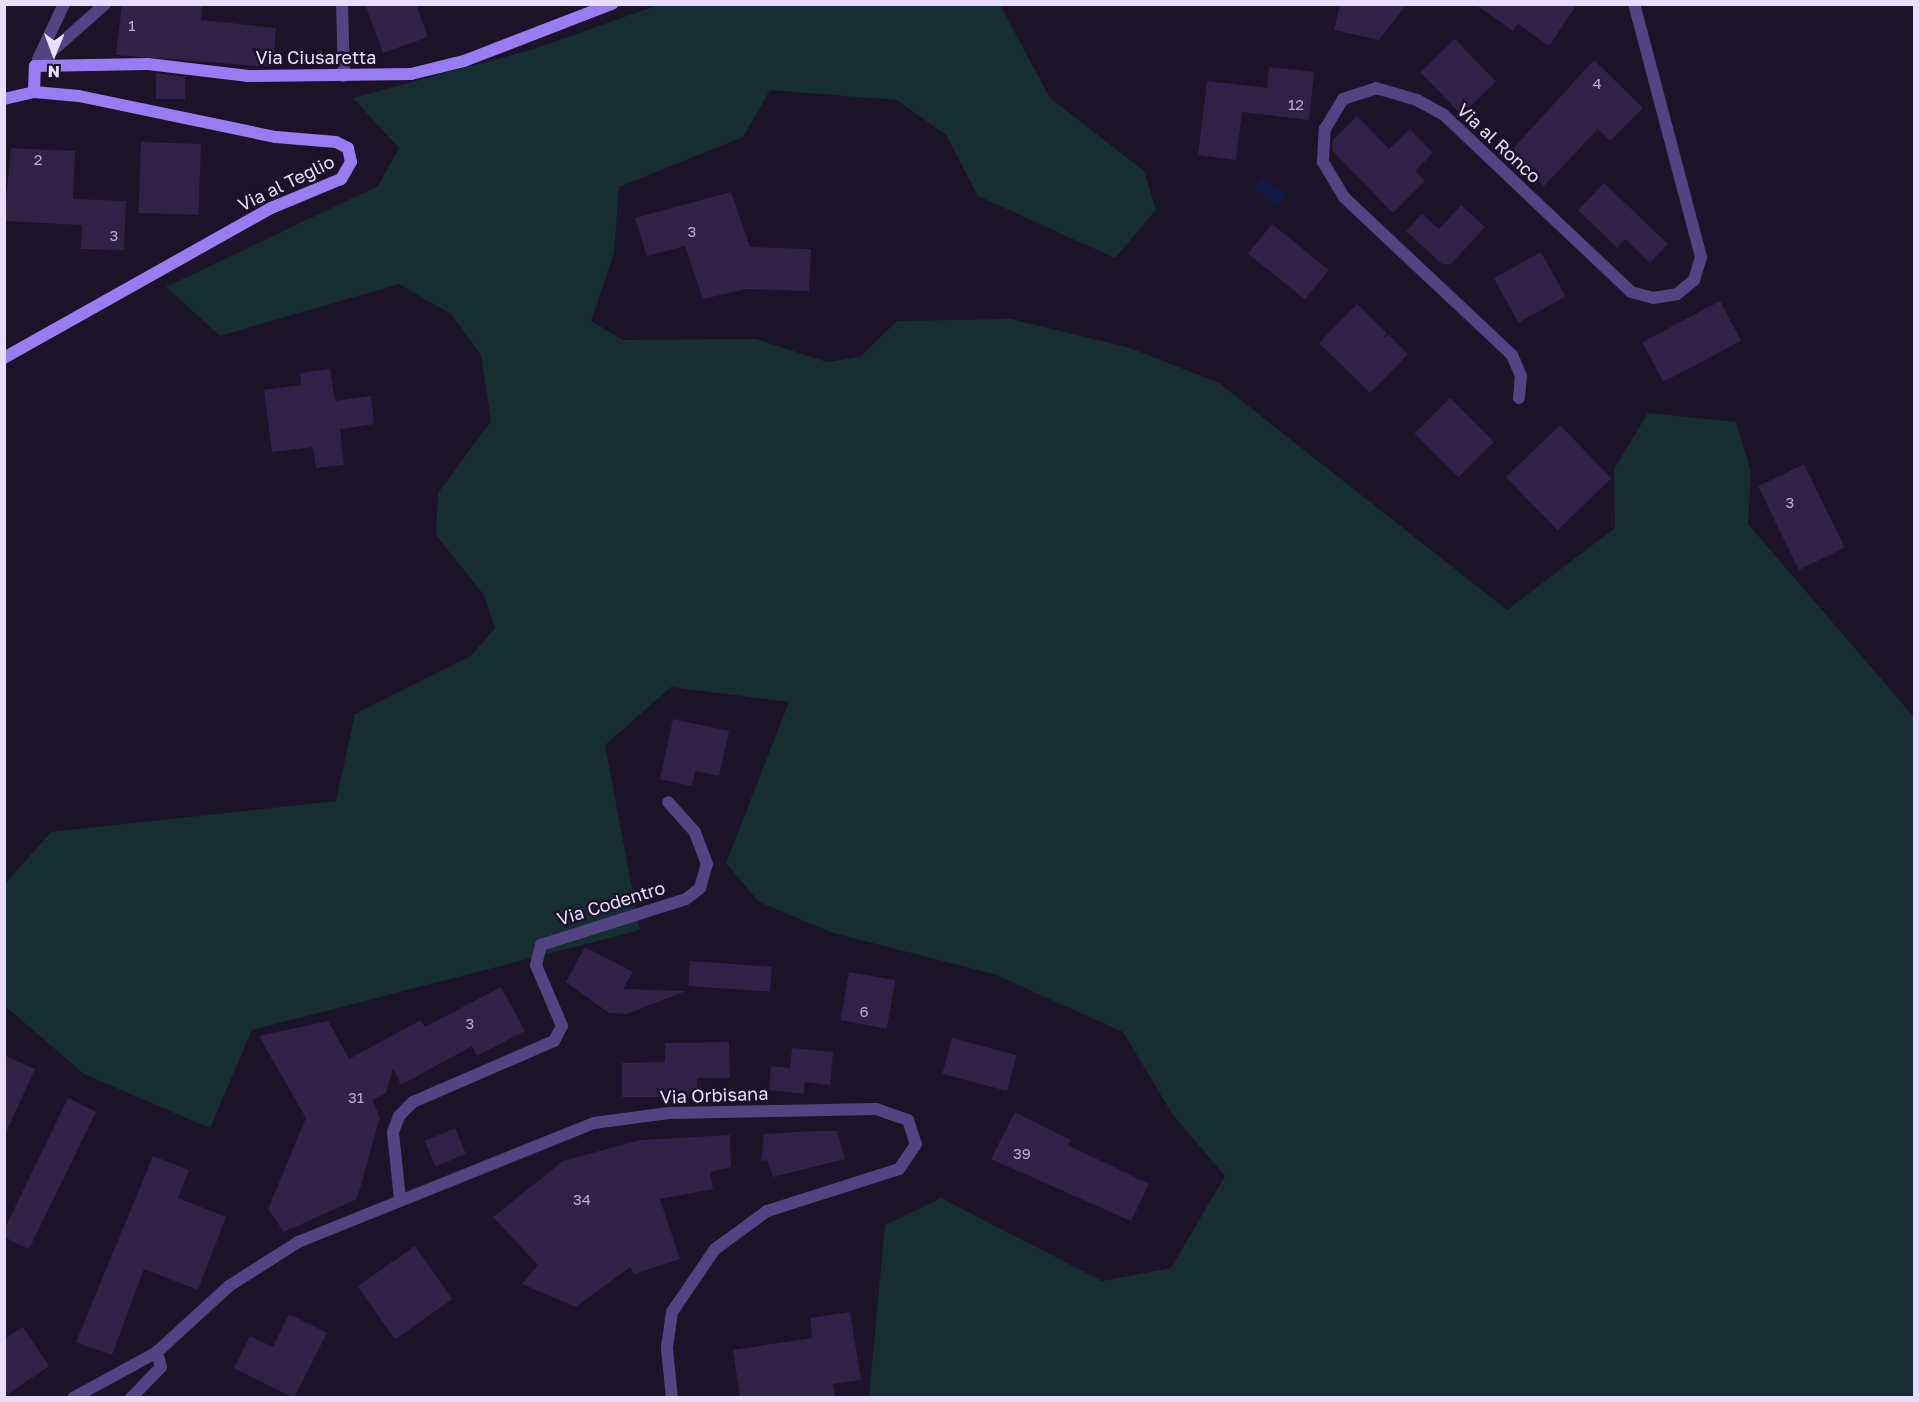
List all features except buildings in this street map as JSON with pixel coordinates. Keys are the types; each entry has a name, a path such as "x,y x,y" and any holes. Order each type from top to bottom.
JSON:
{"street":[{"path":"34,92 35,66 64,4"},
{"path":"35,66 105,4"},
{"path":"342,4 344,76"},
{"name":"Via Ciusaretta","path":"35,66 148,64 248,76 411,74 464,61 612,4"},
{"name":"Via al Ronco","path":"1519,398 1521,376 1512,354 1344,197 1323,162 1325,129 1343,99 1376,88 1417,100 1443,116 1631,292 1653,298 1677,294 1694,280 1701,257 1634,4"},
{"name":"Via al Teglio","path":"4,99 34,92 79,96 276,137 336,142 348,148 351,162 341,180 261,213 4,358"},
{"name":"Via Codentro","path":"400,1199 393,1132 399,1116 412,1102 554,1041 562,1026 536,964 541,945 686,899 700,888 706,864 695,832 668,802"},
{"name":"Via Orbisana","path":"73,1398 157,1352 230,1286 274,1255 400,1199 594,1123 668,1113 876,1109 908,1120 916,1144 899,1169 767,1211 715,1249 672,1312 667,1349 672,1398"},
{"path":"131,1398 161,1367 157,1352"}],"green space":[{"path":"658,5 1000,5 1050,98 1144,171 1156,210 1115,258 978,196 946,135 897,100 770,90 743,137 619,187 614,253 591,321 623,340 756,339 827,362 860,357 897,321 1011,319 1130,348 1219,383 1507,610 1615,528 1614,469 1648,413 1736,422 1751,472 1748,524 1914,717 1914,1397 869,1397 885,1225 941,1198 1102,1281 1171,1268 1225,1176 1173,1115 1123,1032 994,974 833,933 759,902 726,863 789,702 671,687 605,745 640,930 252,1030 210,1128 84,1074 5,1006 5,884 51,832 336,801 355,714 471,656 495,628 484,595 436,535 438,493 491,421 481,355 451,314 399,284 220,336 166,287 378,186 399,148 353,98 534,49"}],"shaded area":[{"path":"1262,178 1286,194 1278,206 1254,190"}]}
